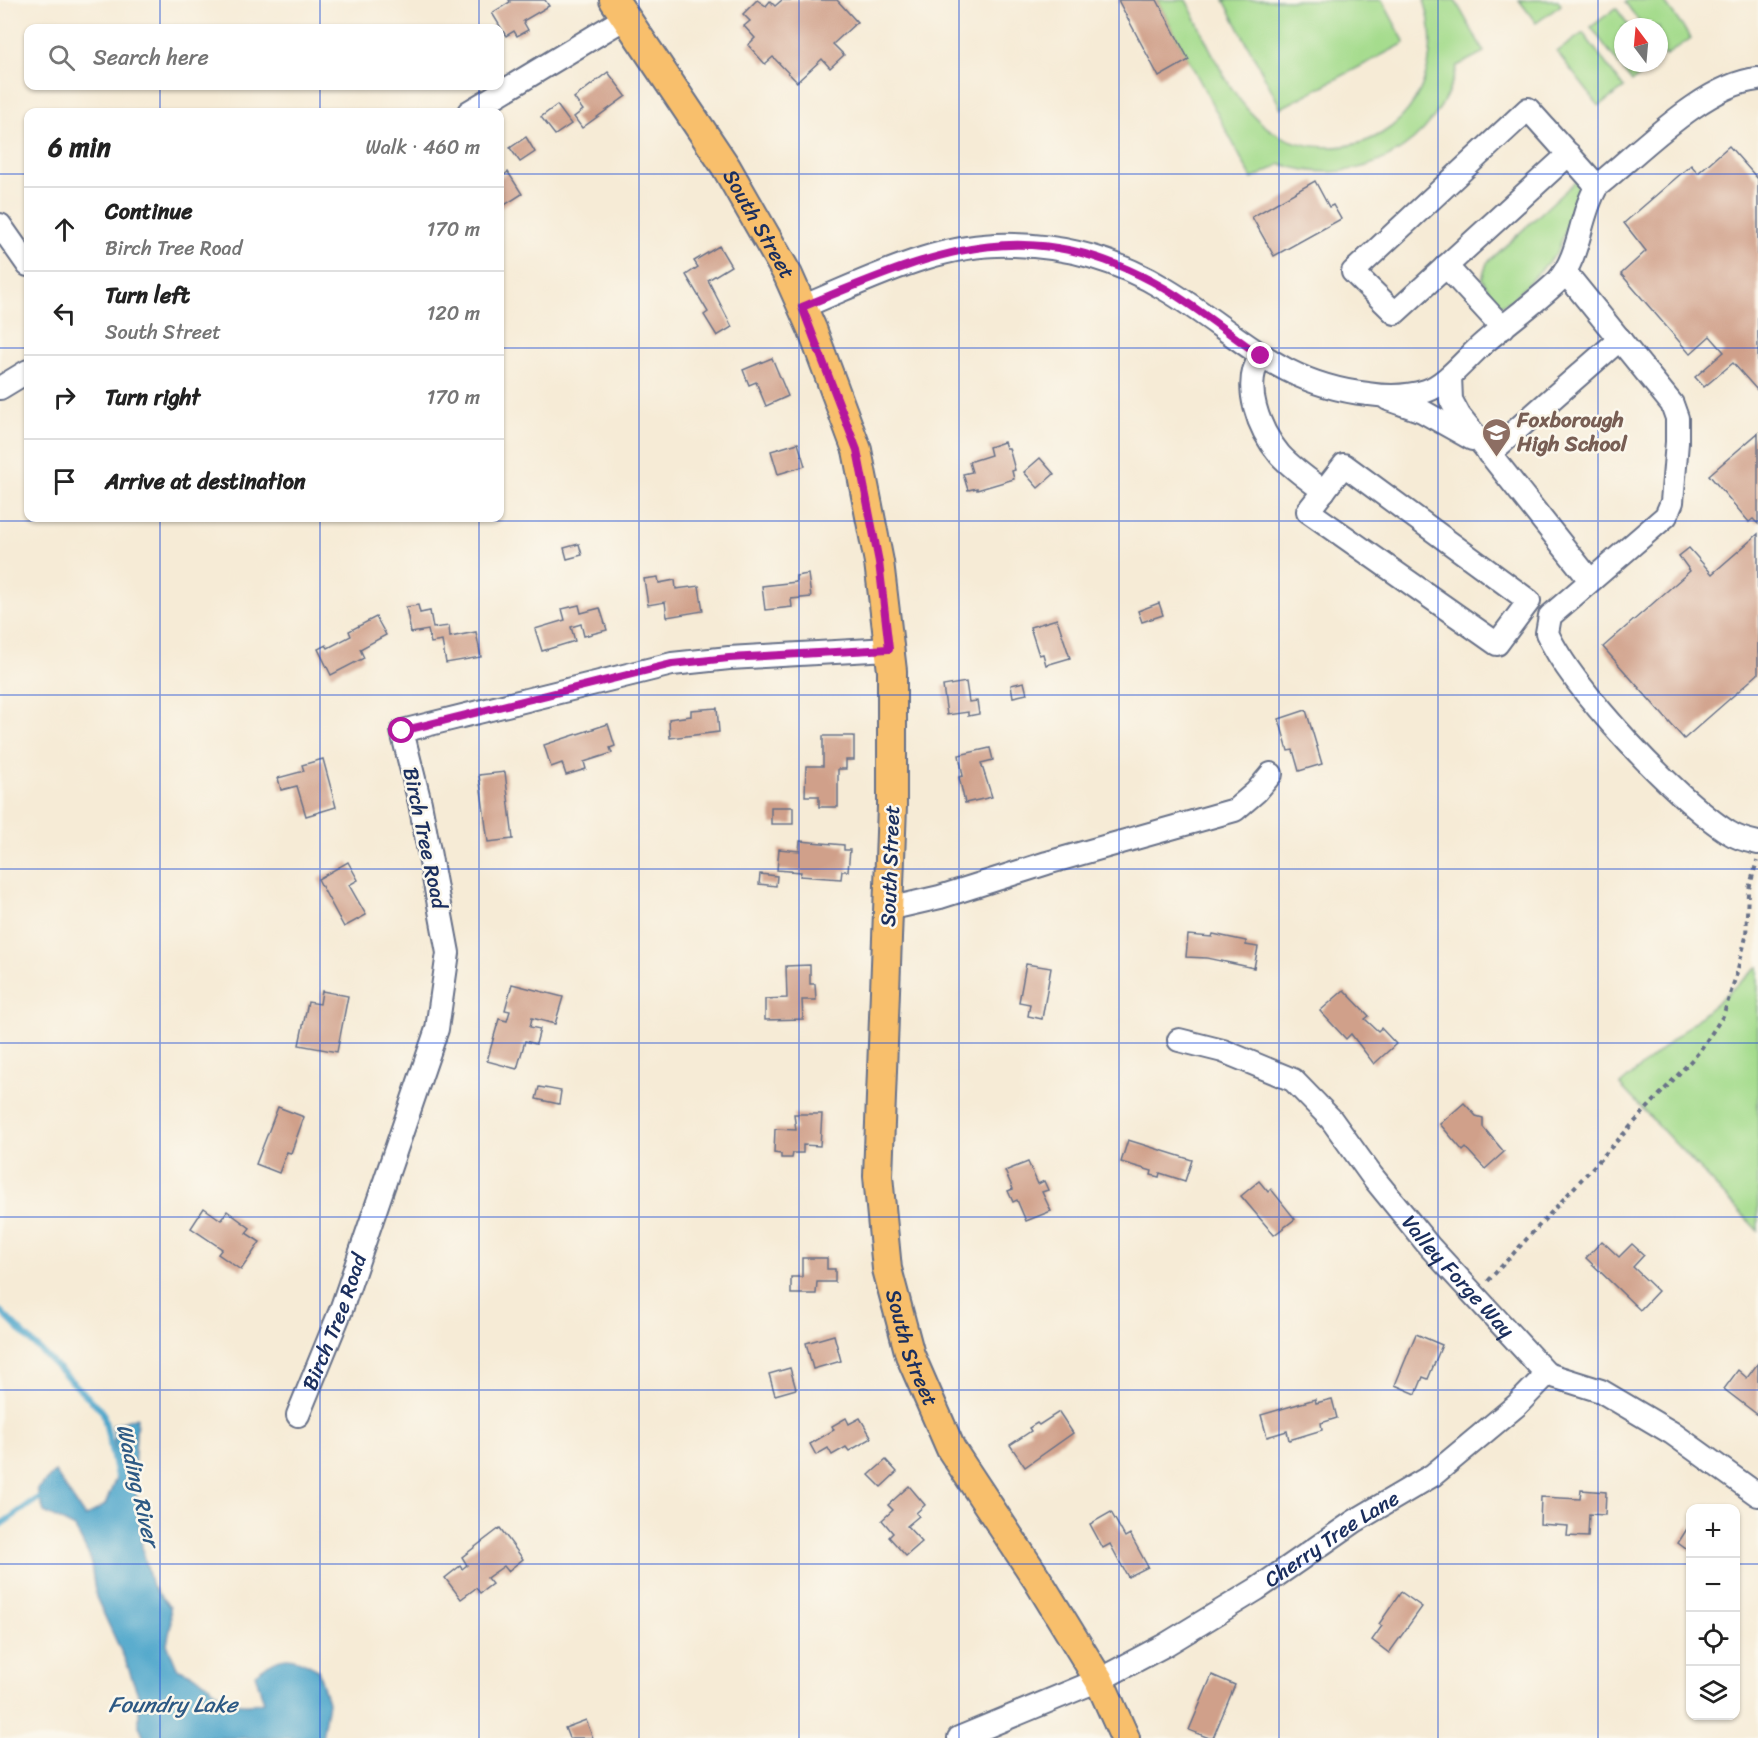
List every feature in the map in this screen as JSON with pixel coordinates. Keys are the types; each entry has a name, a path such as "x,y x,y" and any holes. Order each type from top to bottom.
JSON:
{"main road":[{"name":"South Street","path":"620,9 726,167 788,275 857,450 879,562 892,671 892,806 878,1176 887,1269 910,1355 951,1449 1037,1579 1099,1680 1125,1738"}],"street":[{"path":"504,88 620,9"},
{"path":"802,307 927,257 987,246 1028,245 1080,253 1129,270 1194,307 1261,356 1294,375 1322,386 1376,395 1412,395 1439,385 1459,364 1540,298 1565,272 1597,186 1711,94 1730,86 1758,79"},
{"path":"475,108 501,90"},
{"path":"1569,154 1395,313 1353,272 1528,109 1569,154 1597,186"},
{"path":"0,225 24,259"},
{"path":"1446,266 1503,328"},
{"path":"1565,272 1666,394 1675,411 1678,431 1672,502 1661,522 1550,616 1546,626 1550,641 1581,685 1664,778 1726,831 1758,843"},
{"path":"1485,449 1620,339"},
{"path":"1261,356 1252,376 1255,401 1266,433 1281,456 1324,491"},
{"path":"0,388 24,373"},
{"path":"1450,376 1451,400 1485,449 1590,580"},
{"path":"1376,395 1422,411 1485,449"},
{"path":"1344,465 1528,601 1513,623 1497,644 1308,511 1344,465"},
{"path":"1513,623 1546,626"},
{"name":"Birch Tree Road","path":"297,1415 341,1310 437,1029 448,953 420,803 402,731 672,664 729,658 889,649"},
{"path":"888,909 940,897 1047,863 1235,810 1256,792 1271,774"},
{"name":"Valley Forge Way","path":"1179,1040 1223,1051 1293,1080 1331,1119 1379,1185 1475,1296 1547,1374 1601,1391 1672,1433 1758,1495"},
{"name":"Cherry Tree Lane","path":"959,1738 1099,1680 1236,1601 1355,1521 1433,1475 1516,1405 1547,1374"}],"path":[{"path":"1475,1296 1700,1052 1723,1016 1736,976 1746,937 1748,892 1758,858"}],"green space":[{"path":"1157,0 1186,0 1221,70 1242,103 1276,134 1298,143 1314,146 1358,144 1381,134 1401,119 1415,99 1425,77 1430,52 1430,26 1424,0 1455,0 1484,52 1457,66 1447,94 1433,119 1414,139 1392,155 1366,166 1339,171 1310,171 1281,164 1252,179"},
{"path":"1224,0 1382,0 1405,43 1281,108"},
{"path":"1519,0 1558,0 1561,5 1536,23"},
{"path":"1627,0 1663,0 1691,38 1668,54 1668,18 1637,18 1625,2"},
{"path":"1616,8 1623,18 1614,18 1614,58 1591,27"},
{"path":"1583,33 1624,88 1599,106 1557,52"},
{"path":"1625,72 1645,72 1632,82"},
{"path":"1577,180 1580,190 1557,253 1512,300 1502,305 1497,303 1482,279 1487,263"},
{"path":"1758,967 1758,1231 1620,1085"}],"water":[{"name":"Foundry Lake","path":"137,1417 134,1474 142,1547 152,1586 170,1607 171,1625 167,1644 177,1668 194,1675 230,1701 253,1704 264,1702 255,1674 264,1667 285,1658 308,1664 318,1670 328,1702 322,1738 144,1738 139,1726 139,1697 126,1662 96,1597 90,1558 75,1528 44,1512 37,1489 55,1472 85,1517 105,1505 116,1478 113,1425"}],"building":[{"path":"509,0 545,0 549,6 523,21 528,30 517,36 514,31 506,36 504,24 499,24 492,13 510,2"},
{"path":"757,0 766,6 770,1 775,6 782,0 837,0 857,22 833,44 844,55 830,68 822,59 797,82 773,57 765,64 748,45 755,38 744,26 750,21 743,14"},
{"path":"1118,0 1157,0 1189,60 1159,77"},
{"path":"608,72 626,96 582,128 574,117 583,110 574,98"},
{"path":"557,105 571,124 555,135 541,117"},
{"path":"526,137 535,152 520,162 510,148"},
{"path":"1729,146 1758,179 1758,391 1733,363 1704,387 1695,377 1724,352 1710,336 1690,354 1621,274 1646,251 1624,223 1691,165 1698,173"},
{"path":"508,172 522,194 504,205 504,175"},
{"path":"1315,181 1329,207 1333,205 1341,219 1274,256 1252,217"},
{"path":"719,246 731,266 708,280 732,327 717,336 704,315 708,312 686,275 698,267 694,261"},
{"path":"772,358 788,396 766,406 756,382 749,385 743,370"},
{"path":"1758,433 1758,524 1753,519 1749,522 1709,475"},
{"path":"1004,442 1006,448 1009,448 1015,470 1012,471 1014,479 977,490 977,488 968,490 963,474 972,472 969,462 991,455 989,447"},
{"path":"798,443 805,466 778,474 771,451"},
{"path":"1040,458 1054,474 1038,488 1024,472"},
{"path":"1758,534 1758,674 1684,739 1603,647 1690,571 1679,556 1689,548 1712,574"},
{"path":"579,544 582,555 567,559 564,548"},
{"path":"808,574 811,597 791,599 792,607 765,610 762,586 796,582 796,576"},
{"path":"658,577 659,583 675,580 676,589 699,586 703,611 667,617 665,602 648,605 644,579"},
{"path":"1159,603 1163,615 1142,622 1138,611"},
{"path":"418,605 420,613 430,611 433,628 449,626 450,637 476,632 481,657 446,663 442,641 431,643 428,630 411,633 406,607"},
{"path":"579,605 581,613 600,608 607,630 584,636 581,624 571,627 575,641 542,651 535,629 565,620 562,609"},
{"path":"376,617 386,635 360,649 364,658 331,675 318,649 326,645 328,648 351,636 349,631"},
{"path":"1057,619 1070,658 1046,665 1043,654 1039,655 1030,627"},
{"path":"966,682 969,702 977,701 979,714 968,716 968,712 947,715 943,686"},
{"path":"1024,682 1027,694 1013,697 1011,685"},
{"path":"717,708 719,732 670,738 669,719 691,716 691,710"},
{"path":"1306,710 1322,764 1299,771 1293,750 1288,751 1279,719"},
{"path":"608,724 615,746 610,748 612,753 584,762 586,769 566,775 562,763 551,767 544,745"},
{"path":"823,736 854,736 854,760 846,760 846,769 838,769 838,807 819,807 819,796 805,796 806,766 823,766"},
{"path":"990,748 993,760 981,763 992,797 965,803 959,777 963,776 959,755"},
{"path":"323,759 336,807 306,816 297,786 281,790 278,778 304,771 302,765"},
{"path":"505,772 513,839 488,842 479,775"},
{"path":"771,807 793,807 793,824 771,824"},
{"path":"800,841 844,845 844,850 850,850 848,871 842,871 841,879 800,876 801,872 777,870 779,849 799,851"},
{"path":"348,862 358,880 349,885 366,915 344,927 318,879"},
{"path":"760,874 777,876 776,886 759,884"},
{"path":"1213,934 1246,941 1246,945 1258,947 1254,968 1207,958 1186,957 1188,935 1212,937"},
{"path":"1026,964 1051,968 1042,1019 1028,1016 1030,1004 1019,1002"},
{"path":"810,965 810,984 815,984 816,1000 802,1000 803,1019 765,1020 765,999 787,998 786,966"},
{"path":"512,984 563,997 555,1024 532,1018 530,1027 540,1029 536,1044 525,1041 517,1069 487,1061 499,1019 507,1021 510,1011 505,1010"},
{"path":"1344,990 1369,1016 1365,1019 1378,1031 1381,1028 1396,1044 1374,1064 1351,1034 1346,1039 1320,1011"},
{"path":"322,991 348,996 337,1052 299,1045 308,1002 320,1004"},
{"path":"539,1087 561,1091 559,1104 536,1099"},
{"path":"1464,1103 1476,1116 1483,1118 1483,1127 1504,1152 1485,1169 1466,1148 1463,1151 1440,1124"},
{"path":"278,1107 304,1117 291,1153 287,1152 279,1173 256,1164"},
{"path":"794,1114 822,1114 820,1146 803,1145 803,1153 793,1153 792,1158 781,1158 781,1154 774,1153 775,1129 796,1130"},
{"path":"1128,1140 1192,1160 1185,1181 1160,1173 1159,1177 1151,1175 1152,1171 1121,1162"},
{"path":"1028,1162 1038,1184 1044,1181 1048,1190 1042,1192 1051,1211 1026,1221 1017,1200 1013,1202 1008,1191 1013,1189 1005,1171"},
{"path":"1259,1181 1268,1192 1271,1189 1295,1219 1274,1235 1241,1196"},
{"path":"204,1208 221,1220 227,1211 250,1228 246,1233 260,1242 241,1270 218,1254 222,1249 191,1228"},
{"path":"1602,1241 1619,1257 1632,1244 1644,1255 1633,1267 1658,1291 1640,1310 1586,1258"},
{"path":"802,1258 827,1258 827,1269 835,1269 835,1282 817,1282 816,1294 791,1294 791,1277 802,1277"},
{"path":"1416,1334 1442,1345 1428,1379 1423,1377 1416,1394 1395,1385"},
{"path":"834,1335 841,1361 813,1369 806,1343"},
{"path":"1758,1363 1758,1415 1724,1389 1738,1370 1747,1378"},
{"path":"790,1368 796,1389 775,1395 769,1374"},
{"path":"1315,1399 1316,1403 1332,1399 1337,1418 1321,1423 1322,1430 1289,1440 1287,1431 1267,1437 1261,1415"},
{"path":"1059,1412 1073,1433 1025,1467 1010,1445 1031,1431 1029,1428 1037,1423 1039,1425"},
{"path":"846,1418 849,1424 860,1418 872,1438 849,1451 846,1447 832,1455 828,1448 816,1455 810,1444 834,1430 832,1426"},
{"path":"886,1460 897,1472 881,1487 869,1475"},
{"path":"909,1486 925,1505 916,1513 919,1516 907,1526 922,1542 906,1556 889,1537 893,1533 882,1520 893,1510 888,1505"},
{"path":"1581,1490 1606,1492 1605,1515 1589,1514 1588,1537 1567,1536 1568,1526 1540,1524 1541,1497 1580,1499"},
{"path":"1111,1512 1125,1537 1130,1534 1148,1567 1128,1577 1110,1544 1103,1548 1090,1524"},
{"path":"500,1528 523,1559 508,1571 504,1566 487,1578 492,1584 480,1593 476,1588 461,1599 445,1578 460,1566 462,1569 467,1565 462,1557"},
{"path":"1686,1530 1686,1549 1678,1543"},
{"path":"1401,1592 1422,1607 1389,1653 1372,1640 1382,1626 1379,1624"},
{"path":"1212,1675 1235,1685 1213,1738 1209,1738 1189,1730"},
{"path":"586,1720 593,1738 569,1738 565,1728"}],"waterway":[{"name":"Wading River","path":"0,1311 103,1412 117,1476"},
{"name":"Wading River","path":"0,1525 43,1495 46,1497"}],"place":[{"name":"Foxborough High School","path":"1496,458"}],"route":[{"path":"402,731 672,664 729,658 889,649 879,562 857,450 802,307 927,257 969,248 1012,244 1028,245 1080,253 1117,264 1165,288 1261,356"}]}
